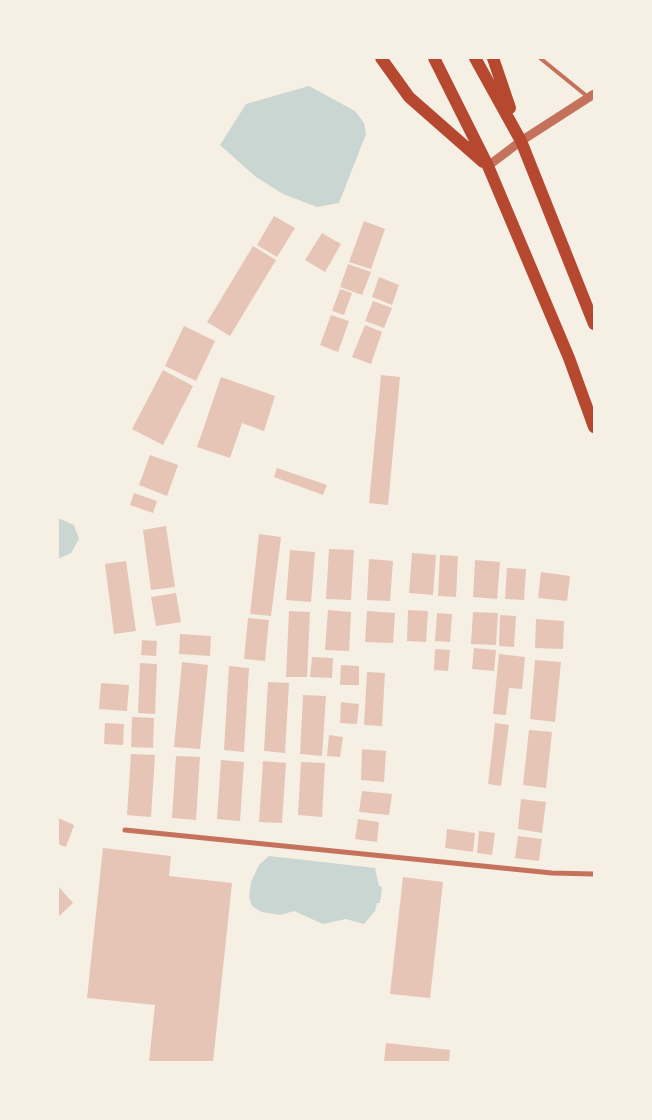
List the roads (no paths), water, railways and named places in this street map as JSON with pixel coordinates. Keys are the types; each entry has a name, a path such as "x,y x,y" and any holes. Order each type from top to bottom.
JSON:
{"main road":[{"path":"381,58 409,97 488,166"},
{"path":"434,58 488,166 569,358 594,427"},
{"path":"475,58 521,141"},
{"path":"493,58 521,141 594,324"}],"street":[{"path":"488,166 521,141 591,96"},
{"path":"124,830 552,873 594,874"}],"lane":[{"path":"540,58 591,96"}]}
